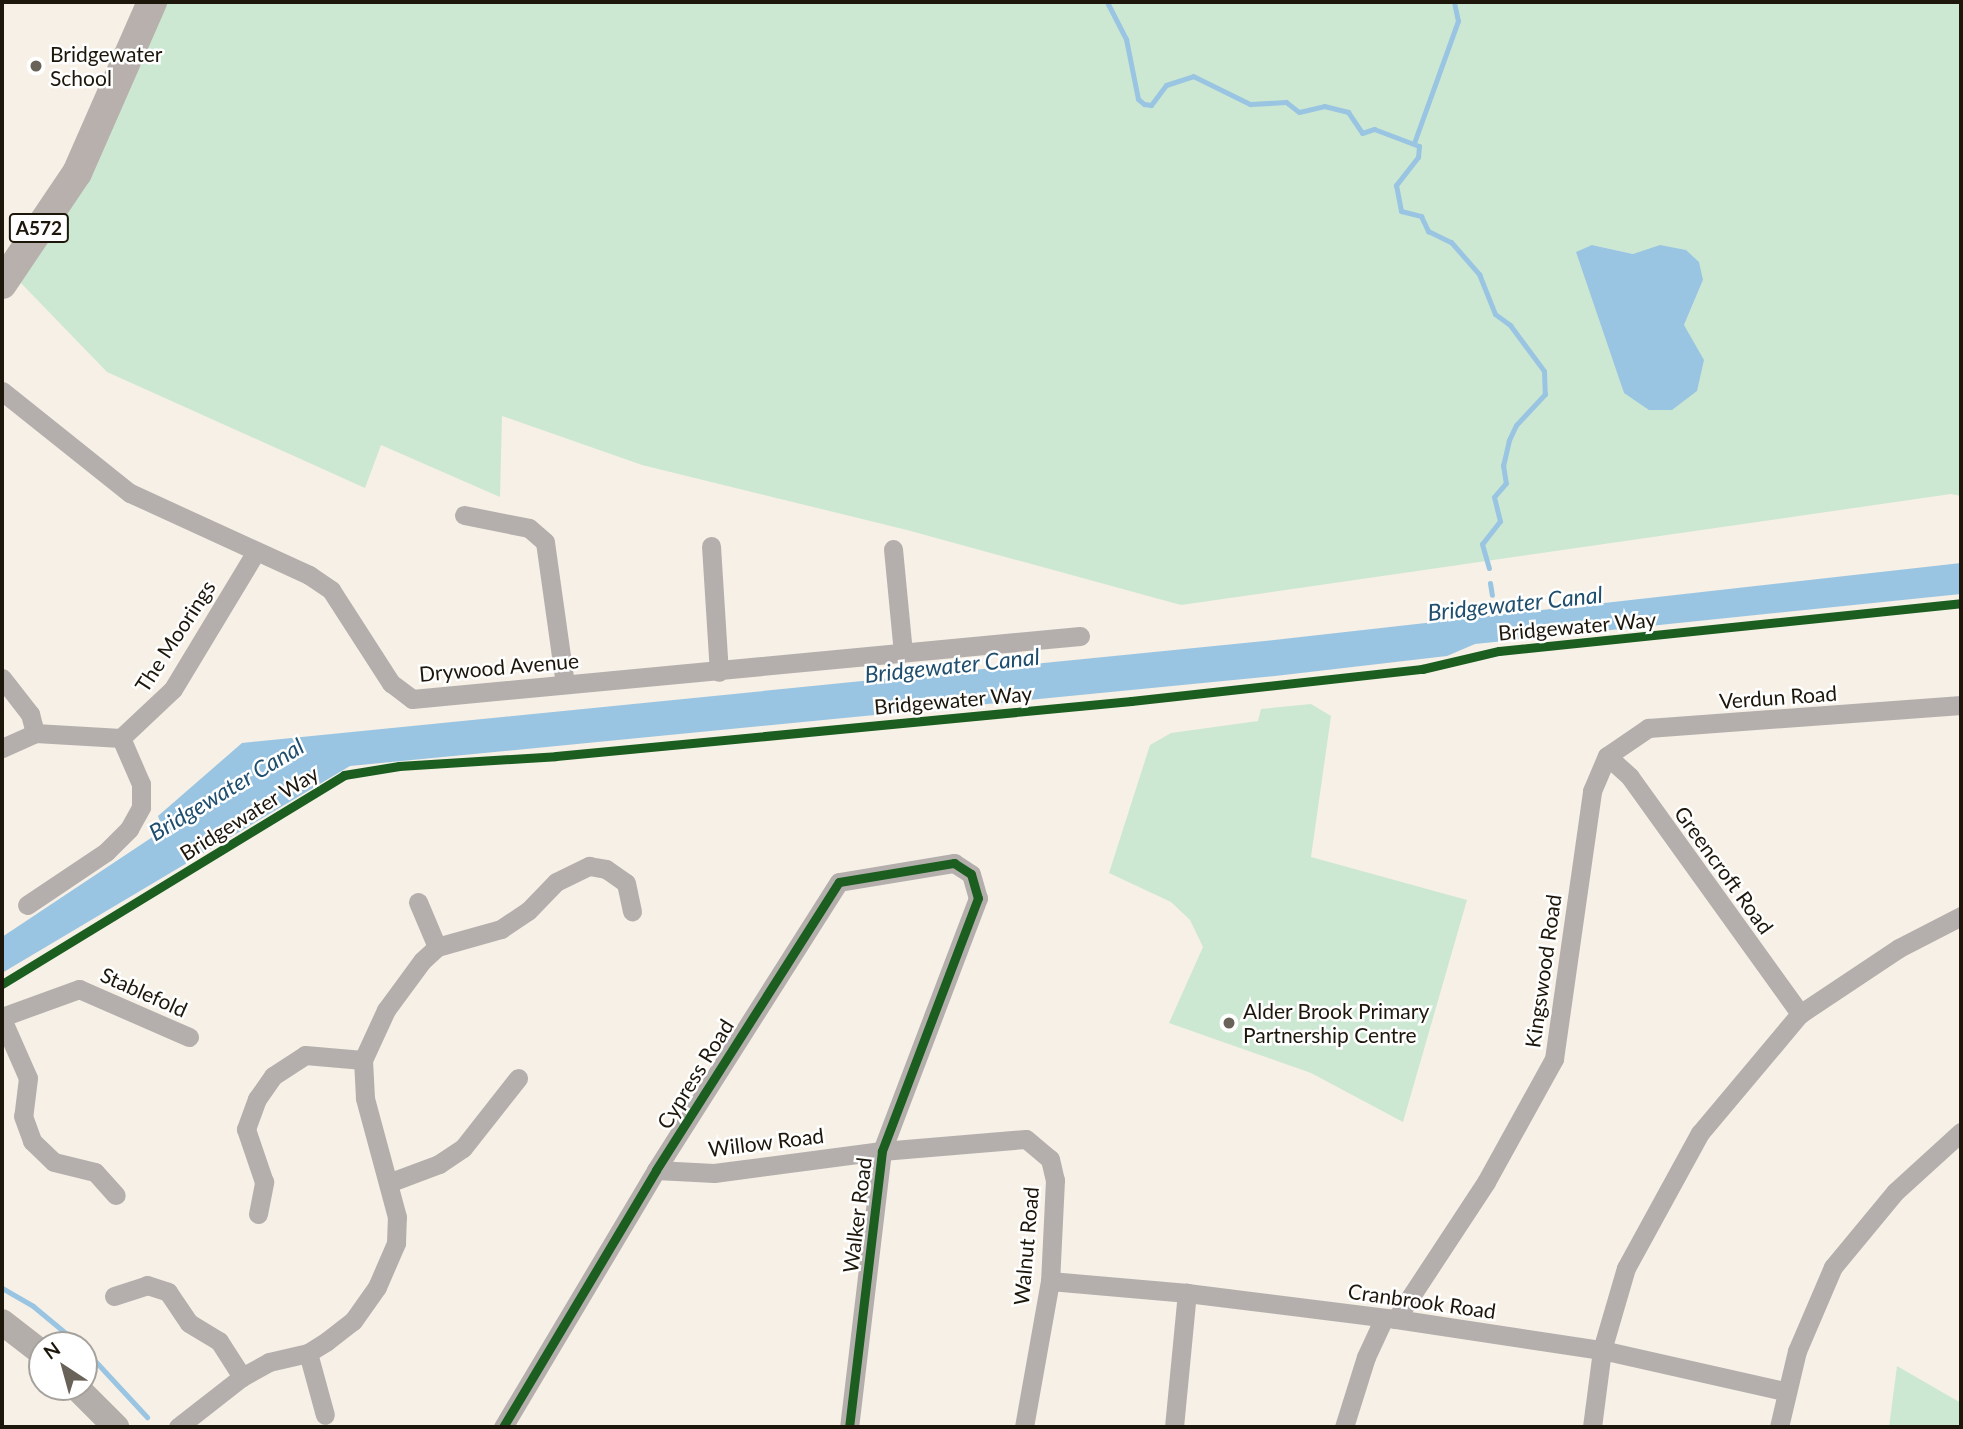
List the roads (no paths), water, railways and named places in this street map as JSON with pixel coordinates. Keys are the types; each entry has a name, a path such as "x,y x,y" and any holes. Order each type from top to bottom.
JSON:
{"main road":[{"name":"A572","path":"2,284 77,173 152,2"},
{"path":"2,1322 28,1342"},
{"path":"90,1401 116,1427"}],"street":[{"name":"Drywood Avenue","path":"2,391 130,493 255,553 309,575 331,590 391,683 412,699 1080,636"},
{"path":"464,515 529,528 545,542 565,684"},
{"path":"711,545 719,672"},
{"path":"893,549 903,653"},
{"name":"The Moorings","path":"121,738 173,689 255,553"},
{"path":"2,678 30,714 35,733"},
{"name":"Verdun Road","path":"1607,756 1648,728 1961,705"},
{"path":"2,748 35,733 121,738 141,785 141,807 129,830 106,852 27,905"},
{"name":"Greencroft Road","path":"1607,756 1630,777 1800,1014"},
{"name":"Kingswood Road","path":"1344,1427 1366,1357 1493,1170 1554,1059 1592,791 1607,756"},
{"name":"Cypress Road","path":"503,1427 656,1170 839,882 954,863 971,874 978,898"},
{"path":"178,1427 243,1377 269,1362 308,1353 353,1321 377,1287 396,1243 391,1182 365,1098 363,1060 387,1010 437,947 501,929 528,911 556,882 589,866 606,869 626,883 632,911"},
{"name":"Walker Road","path":"849,1427 882,1151 978,898"},
{"path":"418,902 437,947"},
{"path":"1592,1427 1602,1350 1626,1268 1687,1155 1736,1086 1800,1014 1899,948 1961,916"},
{"name":"Stablefold","path":"2,1018 79,989 189,1037"},
{"path":"2,1018 28,1077 23,1116 32,1141 54,1162 95,1172 116,1195"},
{"path":"258,1214 264,1182 246,1129 257,1099 273,1076 305,1055 363,1060"},
{"path":"391,1182 439,1164 463,1148 518,1078"},
{"path":"1779,1427 1784,1391 1833,1267 1895,1192 1961,1132"},
{"name":"Walnut Road","path":"882,1151 1026,1139 1050,1159 1055,1180 1050,1281 1024,1427"},
{"name":"Willow Road","path":"656,1170 714,1173 882,1151"},
{"name":"Cranbrook Road","path":"1050,1281 1187,1293 1390,1318 1602,1350 1784,1391"},
{"path":"114,1296 147,1285 168,1292 189,1323 219,1341 243,1377"},
{"path":"1174,1427 1187,1293"},
{"path":"308,1353 325,1415"}],"water":[{"path":"1592,245 1633,254 1660,245 1686,250 1699,262 1703,280 1684,325 1704,360 1697,391 1672,410 1649,410 1624,393 1576,252"},
{"name":"Bridgewater Canal","path":"1961,563 1961,594 1475,644 1447,656 1275,676 350,766 2,973 2,937 163,830 158,816 242,743 1274,640"}],"waterway":[{"path":"1107,2 1126,39 1138,99 1144,104 1151,105 1166,85 1193,76 1250,104 1286,102 1299,112 1324,106 1348,112 1362,133 1374,129 1419,146 1418,157 1396,185 1401,211 1421,216 1428,231 1451,242 1479,274 1495,314 1510,325 1544,371 1545,394 1516,425 1509,440 1503,465 1506,483 1494,497 1500,521 1482,544 1489,568"},
{"path":"1414,143 1458,21 1454,2"},
{"name":"Bridgewater Canal","path":"1490,583 1492,595"},
{"path":"2,1288 33,1306 63,1331"},
{"path":"98,1364 147,1417"}],"place":[{"name":"Bridgewater School","path":"36,66"},
{"name":"Alder Brook Primary Partnership Centre","path":"1229,1023"}]}
